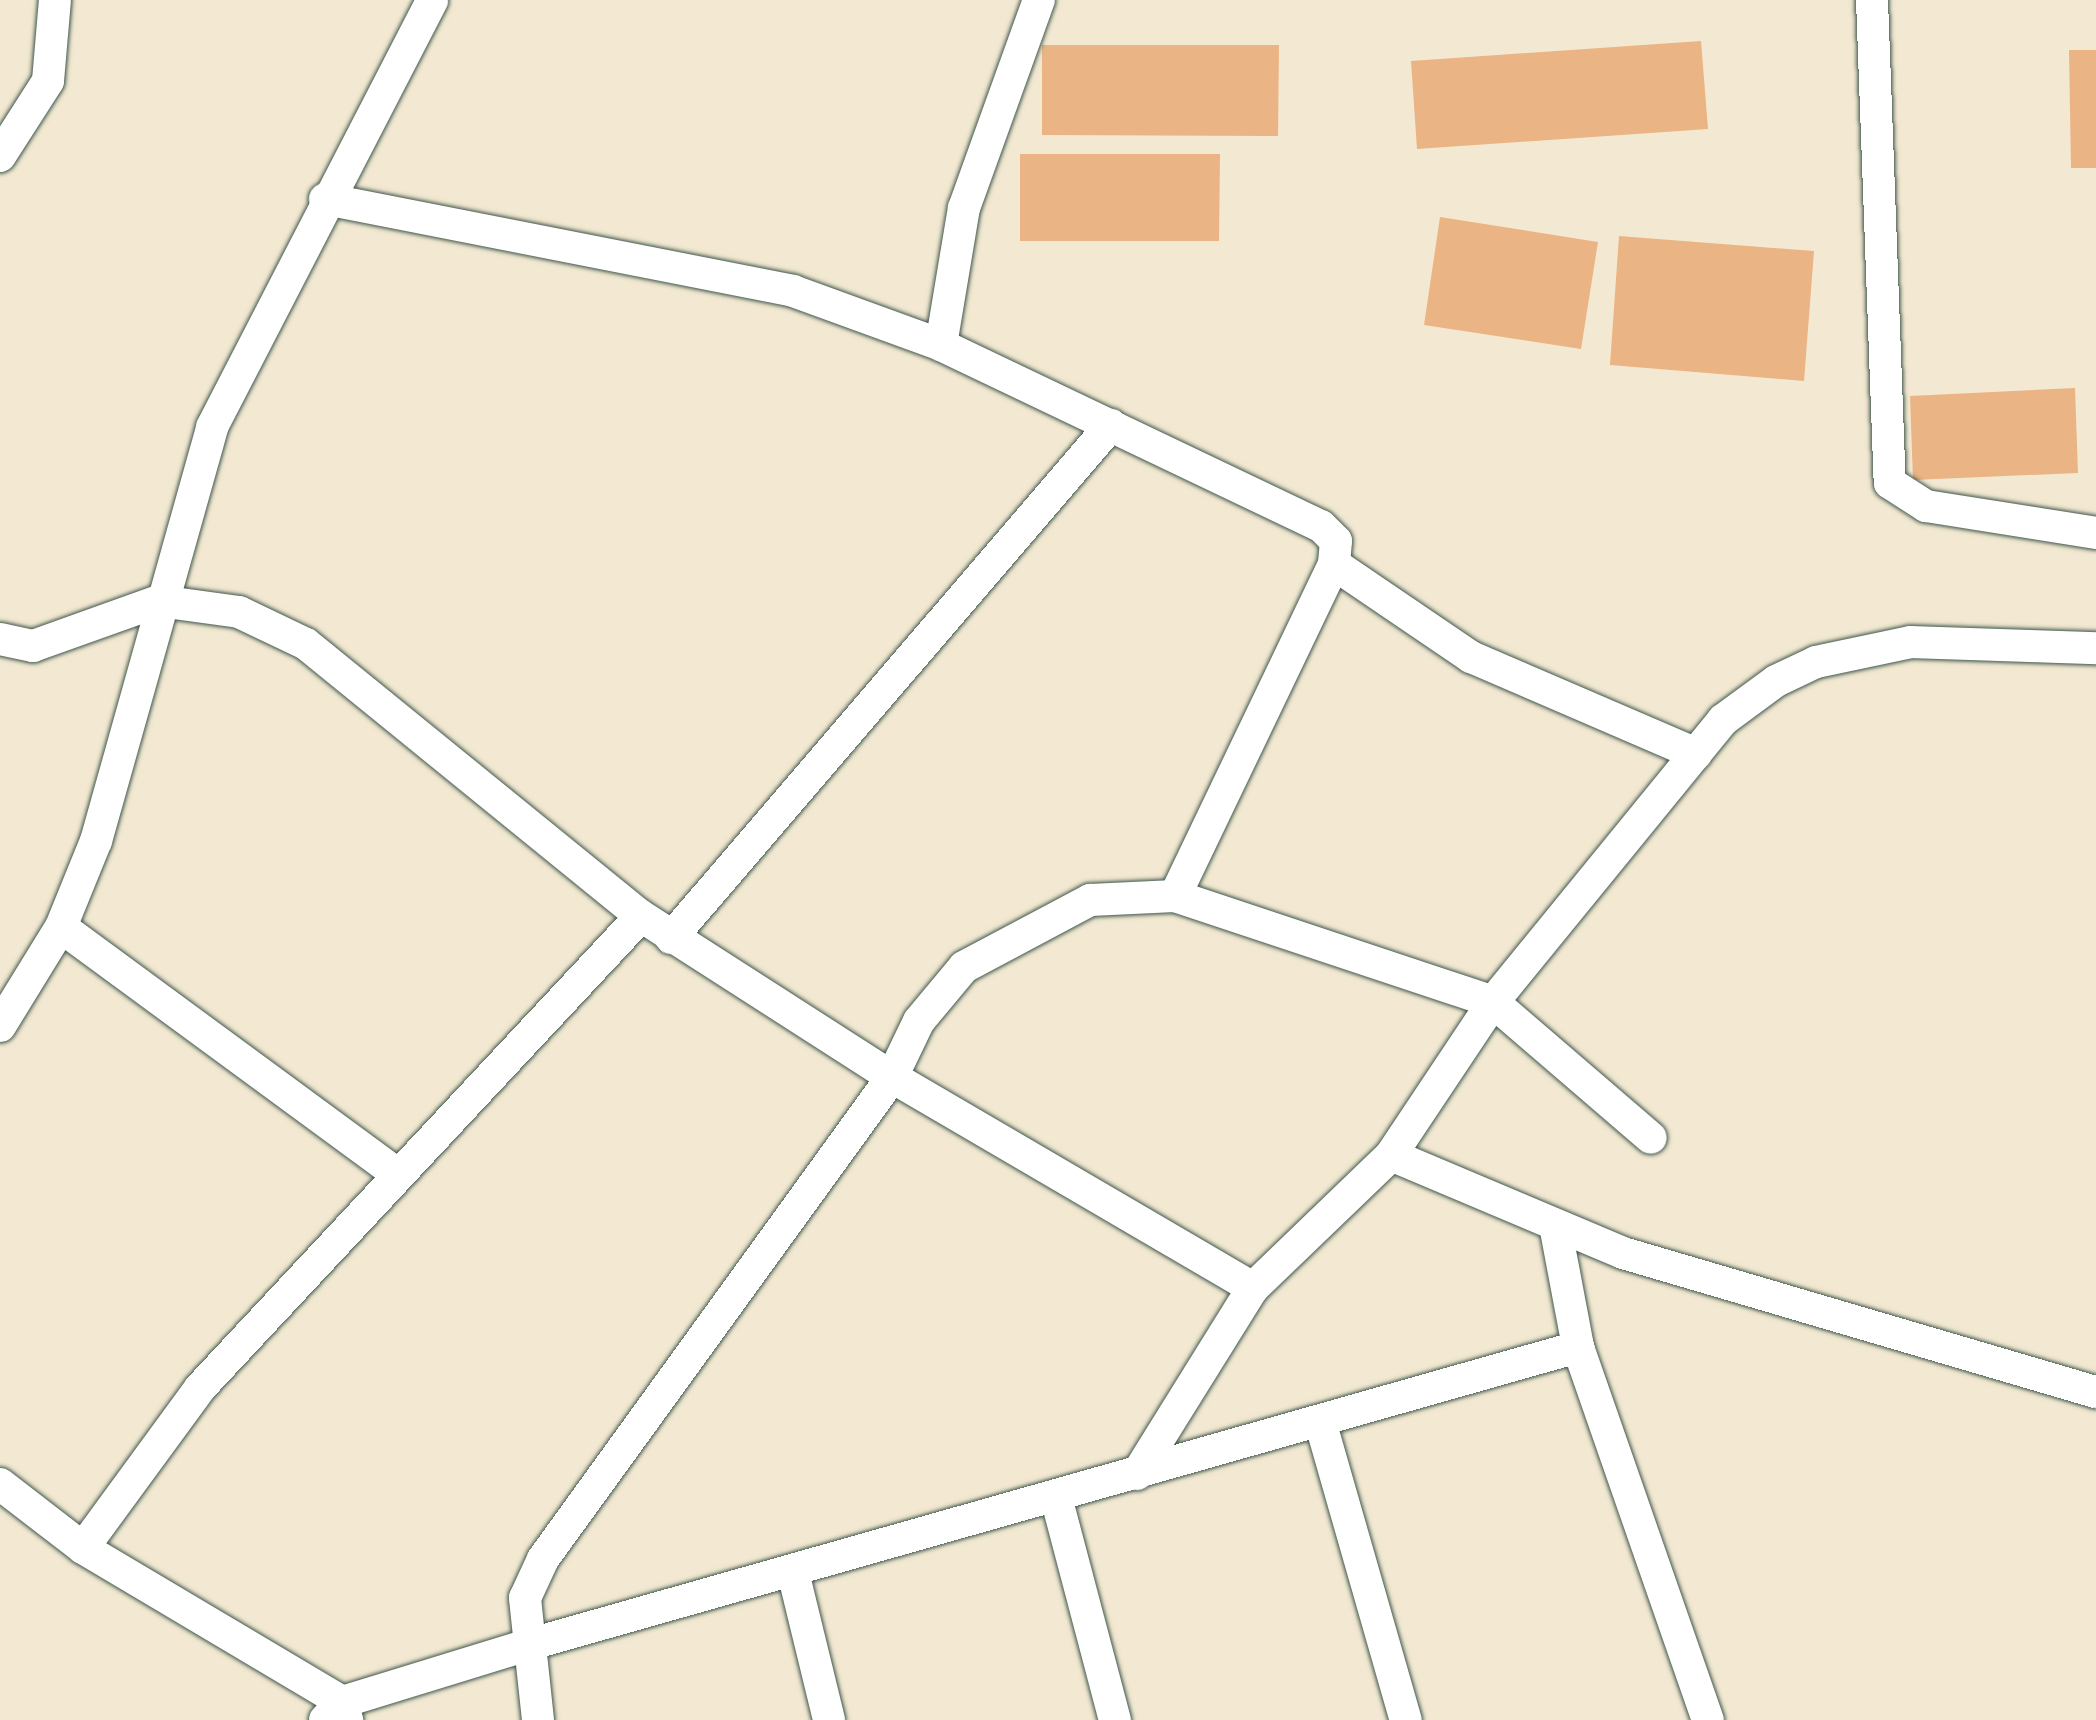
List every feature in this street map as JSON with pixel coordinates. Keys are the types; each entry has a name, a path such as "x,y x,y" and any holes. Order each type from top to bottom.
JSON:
{"street":[{"path":"0,156 48,81 55,0"},
{"path":"0,1026 61,927 124,752 159,601 212,427 326,199 432,0"},
{"path":"941,345 964,208 1039,0"},
{"path":"1872,0 1890,483 1926,506 2096,532"},
{"path":"326,199 725,271 941,345 1320,526 1336,541 1334,564 1175,896"},
{"path":"672,938 1111,425"},
{"path":"1334,564 1471,658 1696,754"},
{"path":"0,639 33,646 159,601 239,612 306,644 672,938 892,1077 1253,1288"},
{"path":"1137,1474 1253,1288 1391,1154 1492,1002 1696,754 1776,681 1875,646 2096,648"},
{"path":"538,1720 524,1646 525,1598 544,1559 892,1077 919,1021 964,967 1090,900 1175,896 1492,1002 1650,1138"},
{"path":"84,1548 200,1388 395,1172 642,916"},
{"path":"61,927 395,1172"},
{"path":"1391,1154 1623,1253 2096,1392"},
{"path":"1555,1225 1578,1347 1708,1720"},
{"path":"0,1484 84,1548 338,1714 524,1646 1578,1347"},
{"path":"1320,1421 1406,1720"},
{"path":"1056,1497 1114,1720"},
{"path":"793,1572 829,1720"}],"building":[{"path":"1701,41 1708,129 1417,149 1411,61"},
{"path":"1042,45 1279,45 1278,136 1042,135"},
{"path":"2069,50 2096,50 2096,168 2071,168"},
{"path":"1020,154 1220,154 1219,241 1020,241"},
{"path":"1440,217 1598,242 1581,349 1424,325"},
{"path":"1619,236 1814,251 1804,381 1610,365"},
{"path":"2075,388 2078,473 1913,480 1910,396"}]}
